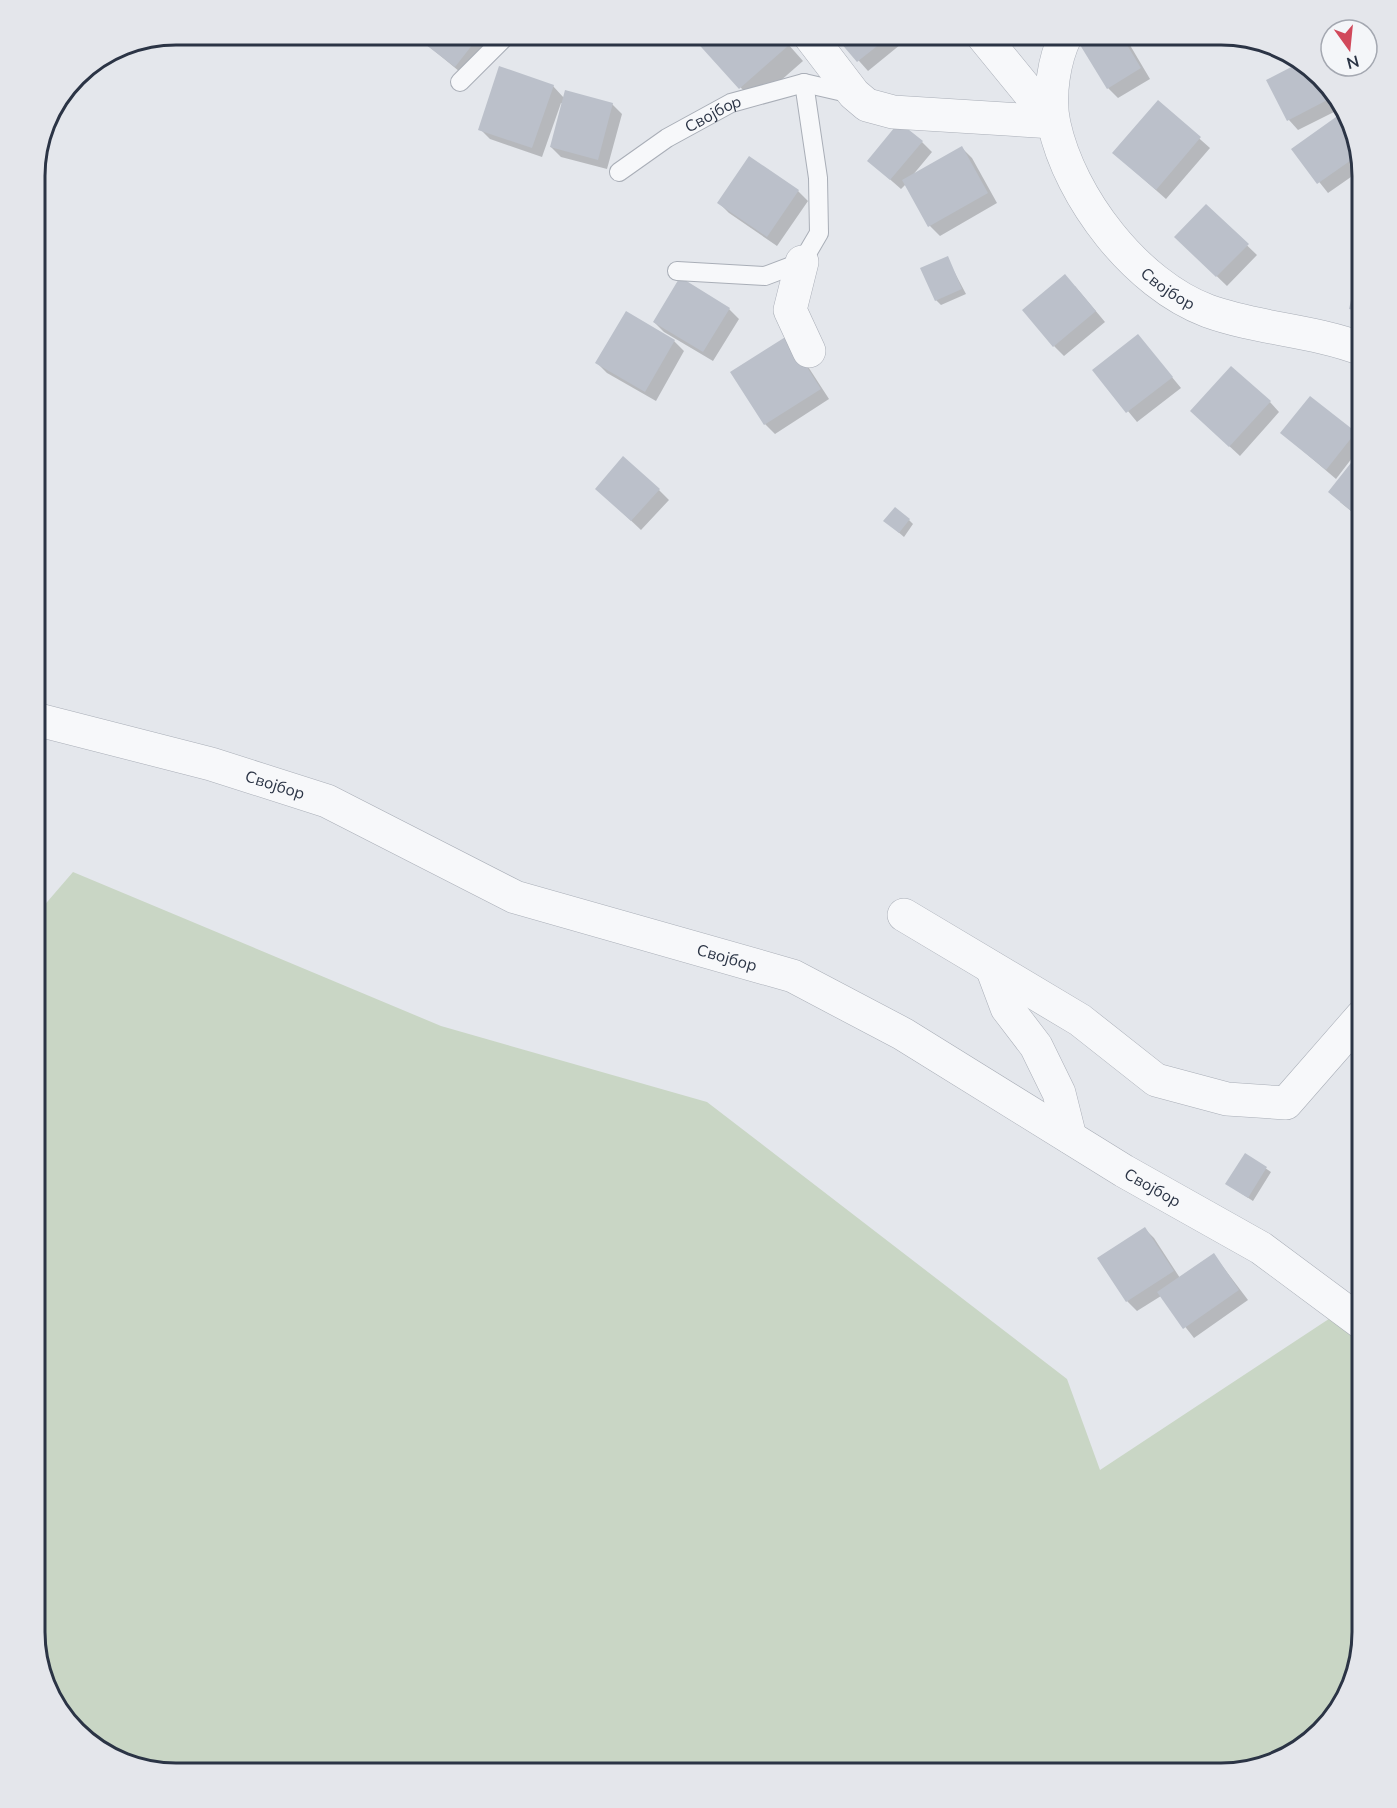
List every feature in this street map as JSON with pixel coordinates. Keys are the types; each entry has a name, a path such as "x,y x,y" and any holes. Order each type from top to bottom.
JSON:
{"street":[{"name":"Својбор","path":"817,45 854,94 867,105 892,112 1053,122"},
{"name":"Својбор","path":"990,45 1053,122"},
{"name":"Својбор","path":"1061,45 1058,52 1053,89 1053,122 1066,161 1092,209 1128,257 1169,292 1208,311 1339,340 1352,345"},
{"path":"802,262 789,310 809,351"},
{"name":"Својбор","path":"45,722 211,764 327,801 515,897 793,975 903,1034 1124,1171 1262,1248 1352,1316"},
{"path":"904,915 1080,1020 1156,1080 1227,1099 1286,1103 1352,1027"},
{"path":"992,968 1007,1008 1035,1046 1059,1093 1070,1137"}],"lane":[{"path":"460,82 497,45"},
{"path":"677,271 765,276 802,262 819,233 818,178 804,83"},
{"name":"Својбор","path":"619,172 667,138 731,102 804,83 854,94"}],"green space":[{"path":"73,872 441,1026 707,1102 1067,1379 1100,1470 1344,1309 1352,1315 1352,1641 1345,1674 1330,1705 1307,1731 1279,1750 1247,1760 1221,1763 176,1763 142,1759 110,1745 83,1725 67,1705 52,1674 46,1649 45,904"}],"building":[{"path":"426,45 472,45 455,67"},
{"path":"699,45 789,45 739,89"},
{"path":"843,45 878,45 857,62"},
{"path":"1080,45 1127,45 1141,68 1107,89"},
{"path":"499,66 554,85 532,148 478,130"},
{"path":"1292,66 1314,83 1328,100 1287,121 1266,80"},
{"path":"565,90 613,103 598,160 550,147"},
{"path":"1158,100 1201,137 1156,190 1112,153"},
{"path":"1338,116 1345,134 1351,160 1317,184 1291,149"},
{"path":"899,122 923,141 890,180 867,161"},
{"path":"962,146 988,193 928,227 902,180"},
{"path":"749,156 799,190 767,237 717,203"},
{"path":"1206,204 1249,244 1216,277 1174,237"},
{"path":"948,256 962,289 935,301 920,268"},
{"path":"1065,274 1096,311 1053,347 1022,310"},
{"path":"680,277 730,308 703,352 653,322"},
{"path":"626,311 675,340 645,392 595,363"},
{"path":"1138,334 1173,377 1126,413 1092,370"},
{"path":"787,336 821,389 764,425 730,372"},
{"path":"1231,366 1271,401 1229,447 1190,411"},
{"path":"1310,396 1352,429 1352,437 1326,470 1280,433"},
{"path":"623,456 660,489 631,521 595,489"},
{"path":"1352,462 1352,512 1328,492"},
{"path":"895,507 910,519 899,533 883,521"},
{"path":"1245,1153 1267,1167 1248,1198 1225,1184"},
{"path":"1145,1227 1174,1271 1126,1302 1097,1258"},
{"path":"1214,1253 1239,1290 1183,1329 1157,1292"}]}
